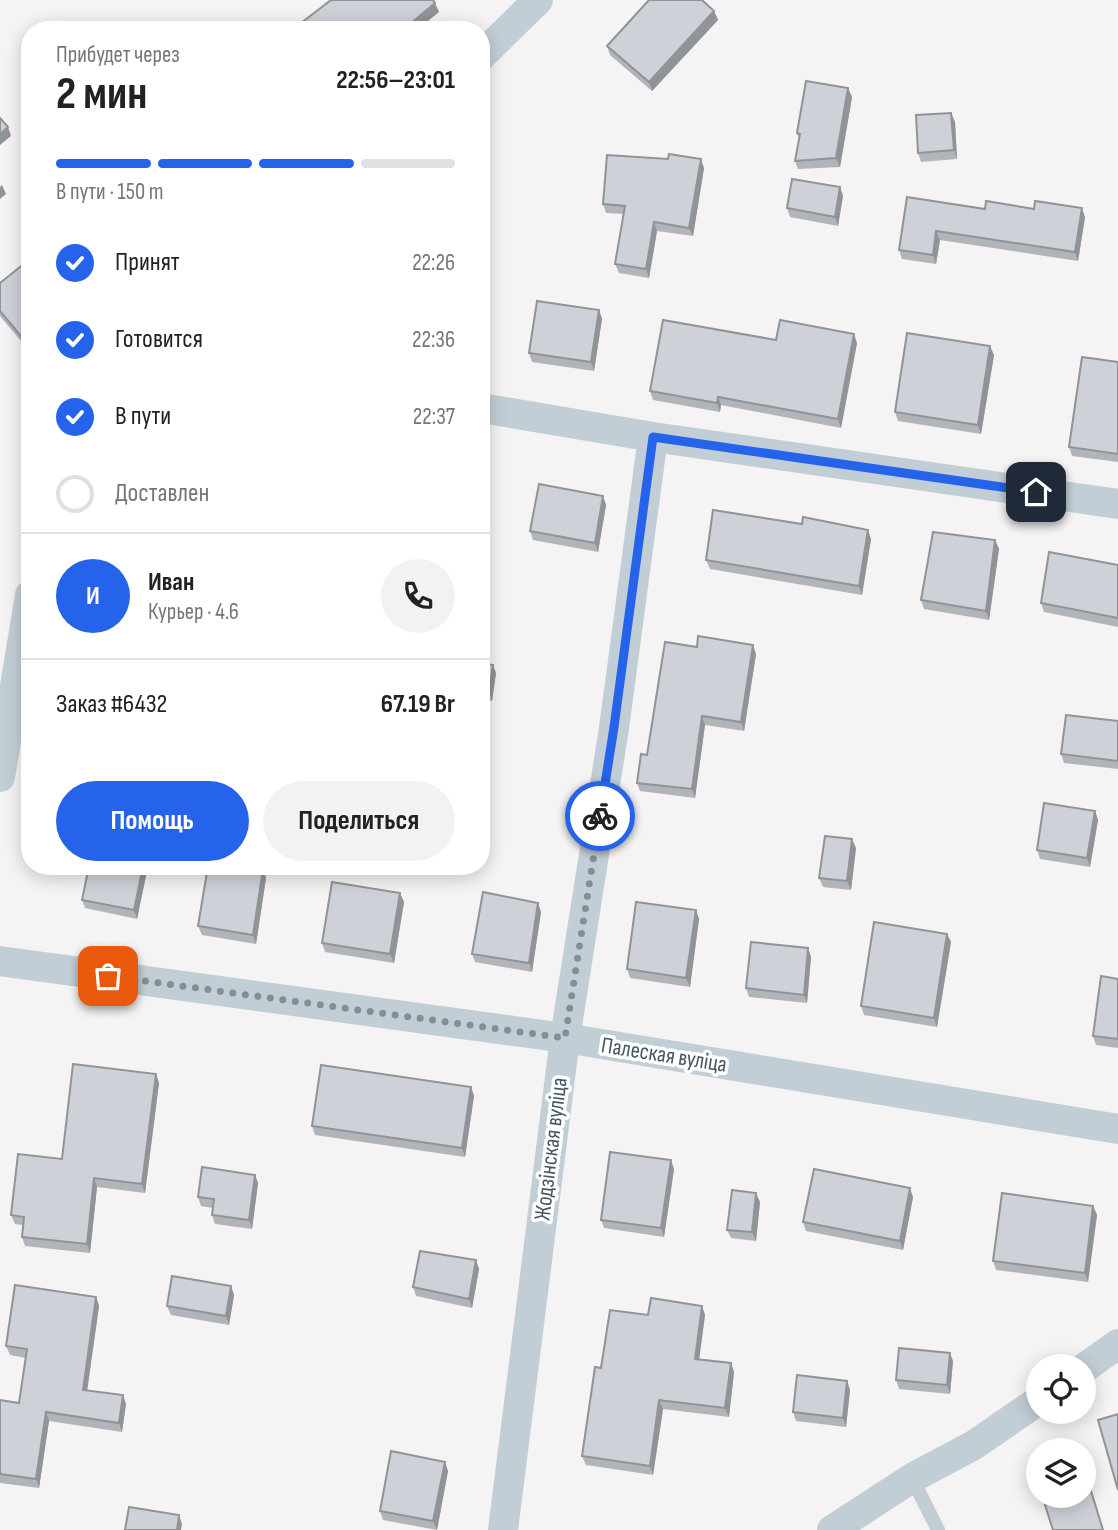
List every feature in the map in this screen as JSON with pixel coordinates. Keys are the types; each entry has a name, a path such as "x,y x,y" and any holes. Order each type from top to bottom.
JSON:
{"street":[{"path":"490,47 538,0"},
{"path":"490,410 653,437 1118,504"},
{"name":"Жодзінская вуліца","path":"503,1530 565,1038 614,727 653,437"},
{"path":"0,777 21,650"},
{"name":"Палеская вуліца","path":"0,961 565,1038 1118,1129"},
{"path":"1096,1359 1118,1344"},
{"path":"832,1530 912,1478 974,1445 1026,1409"}],"lane":[{"path":"912,1478 938,1530"}],"building":[{"path":"331,0 433,0 435,3 414,21 304,21"},
{"path":"649,0 702,0 714,11 649,82 607,46"},
{"path":"806,81 848,88 836,158 795,161"},
{"path":"951,113 954,150 918,153 916,115"},
{"path":"0,118 8,127 0,134"},
{"path":"669,154 701,159 689,228 654,222 646,269 615,264 625,206 603,204 607,155 668,159"},
{"path":"792,179 840,187 835,217 787,208"},
{"path":"907,197 985,209 986,201 1034,209 1035,201 1082,208 1075,252 936,231 933,255 899,250"},
{"path":"21,266 21,336 0,311 0,283"},
{"path":"537,301 599,310 591,362 529,353"},
{"path":"663,320 776,340 780,320 854,334 838,419 718,397 717,403 650,391"},
{"path":"907,333 990,346 978,425 895,412"},
{"path":"1082,357 1118,362 1118,454 1069,447"},
{"path":"539,484 603,496 595,543 530,531"},
{"path":"713,510 802,524 803,517 868,530 859,586 706,560"},
{"path":"933,532 995,540 986,611 921,600"},
{"path":"1049,552 1118,565 1118,618 1041,603"},
{"path":"698,636 753,645 741,722 702,716 692,789 637,783 641,754 647,755 665,642 697,647"},
{"path":"490,664 493,665 490,685"},
{"path":"1066,715 1118,721 1118,761 1061,754"},
{"path":"1044,803 1095,811 1087,858 1037,850"},
{"path":"825,836 852,839 847,881 819,878"},
{"path":"87,875 141,875 134,910 82,900"},
{"path":"206,875 262,875 253,935 198,926"},
{"path":"332,882 400,893 390,954 322,943"},
{"path":"483,892 538,903 529,963 472,954"},
{"path":"636,902 696,910 686,978 627,969"},
{"path":"874,922 947,934 934,1018 861,1006"},
{"path":"751,942 808,948 804,995 746,988"},
{"path":"1101,976 1118,979 1118,1039 1093,1036"},
{"path":"73,1064 156,1074 142,1184 94,1178 87,1244 22,1237 24,1217 11,1215 18,1154 62,1159"},
{"path":"321,1065 471,1087 462,1148 312,1126"},
{"path":"610,1152 671,1160 661,1228 601,1220"},
{"path":"202,1167 255,1175 249,1220 212,1215 214,1199 198,1197"},
{"path":"814,1169 910,1188 900,1241 803,1222"},
{"path":"732,1190 756,1193 752,1232 727,1230"},
{"path":"1002,1193 1093,1206 1085,1273 993,1261"},
{"path":"420,1251 476,1260 469,1299 413,1287"},
{"path":"172,1276 231,1286 226,1316 167,1306"},
{"path":"15,1285 96,1297 83,1390 123,1395 119,1423 46,1412 36,1479 0,1474 0,1400 19,1403 27,1349 6,1346"},
{"path":"651,1298 702,1306 695,1359 731,1363 725,1408 659,1400 650,1466 582,1456 595,1367 601,1368 610,1310 648,1315"},
{"path":"899,1348 950,1353 947,1385 896,1380"},
{"path":"797,1375 847,1381 843,1418 793,1412"},
{"path":"1118,1414 1118,1490 1098,1420"},
{"path":"391,1451 445,1462 433,1521 380,1511"},
{"path":"129,1507 179,1515 177,1530 125,1530"},
{"path":"1096,1507 1103,1530 1053,1530 1046,1508"}],"way so far":[{"path":"108,976 565,1038 600,816"}],"route":[{"path":"600,816 653,437 1036,492"}]}
